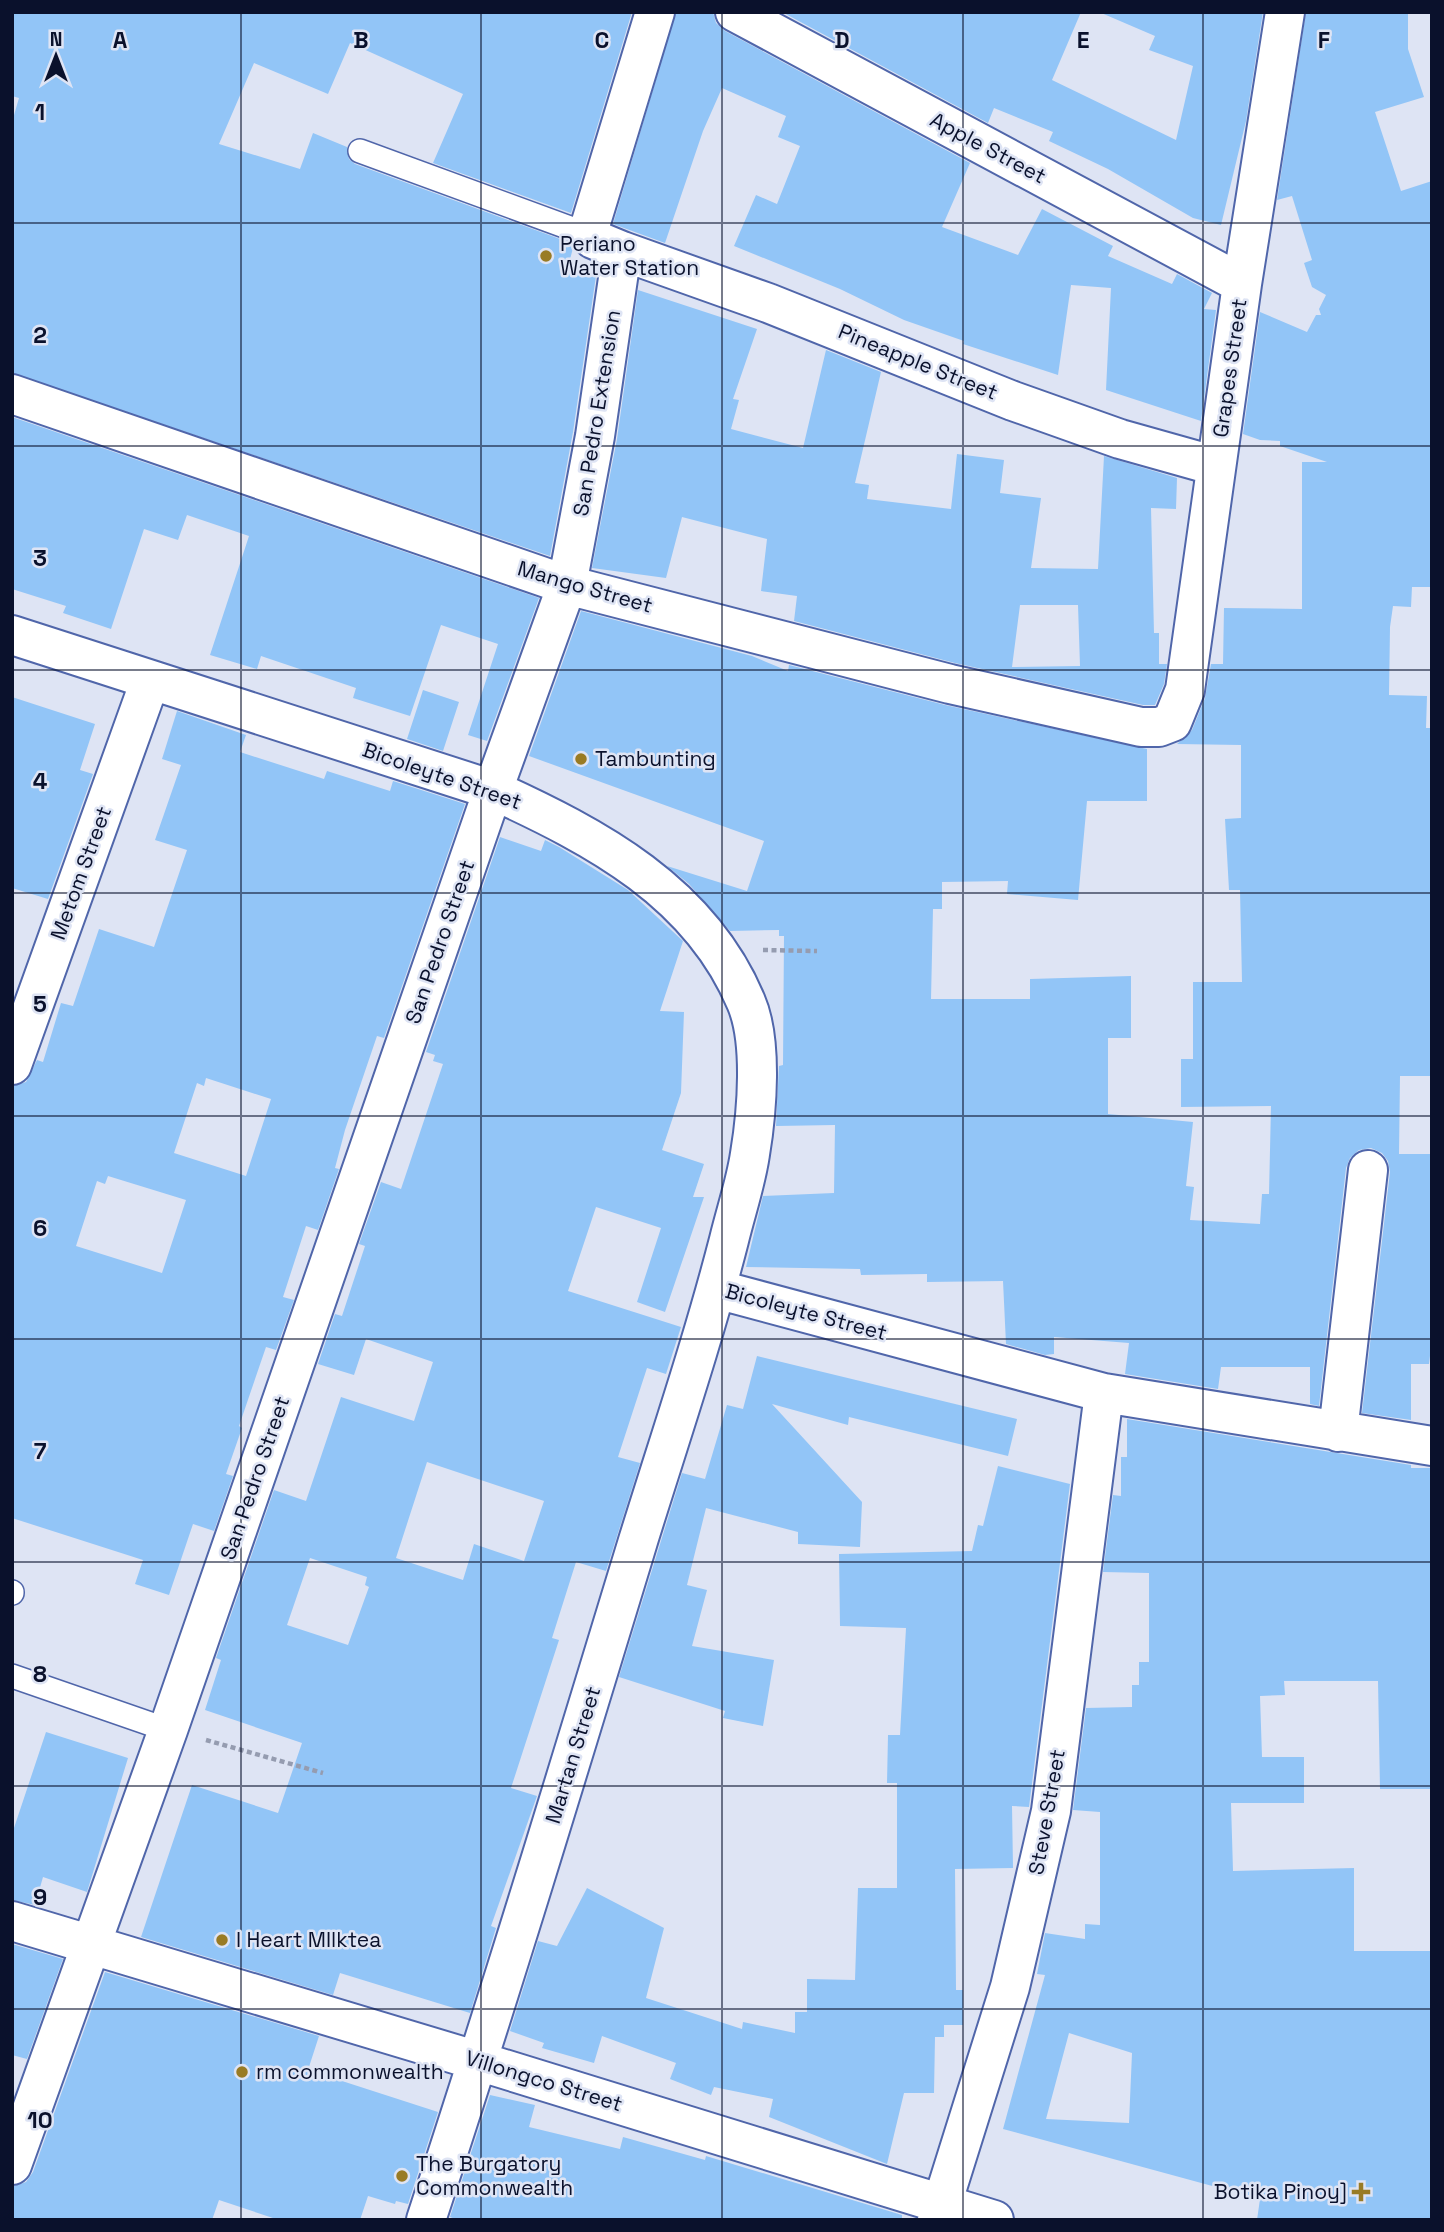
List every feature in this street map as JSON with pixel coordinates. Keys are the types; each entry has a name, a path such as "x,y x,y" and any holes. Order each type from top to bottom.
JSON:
{"street":[{"name":"San Pedro Extension","path":"493,790 567,585 595,436 605,243 655,12"},
{"name":"Apple Street","path":"735,12 1241,284"},
{"name":"Grapes Street","path":"1172,722 1185,690 1241,284 1285,12"},
{"name":"Pineapple Street","path":"605,243 781,308 1013,401 1120,439 1216,466"},
{"name":"Mango Street","path":"12,394 567,585 964,687 1141,727 1158,727 1172,722"},
{"name":"Bicoleyte Street","path":"12,635 493,790 555,818 627,860 684,906 717,949 748,1005 758,1075 750,1156 716,1289 1104,1393 1432,1446"},
{"name":"Metom Street","path":"12,1065 150,681"},
{"name":"San Pedro Street","path":"12,2165 168,1730 493,790"},
{"path":"1338,1432 1368,1170"},
{"name":"Martan Street","path":"426,2220 716,1289"},
{"name":"Steve Street","path":"939,2212 1010,1987 1051,1811 1104,1393"},
{"name":"Villongco Street","path":"12,1922 478,2060 939,2212 994,2220"}],"lane":[{"path":"360,151 605,243"},
{"path":"12,1676 168,1730"}],"path":[{"path":"168,1730 324,1773"}],"building":[{"path":"12,12 632,12 571,213 433,163 463,94 350,43 328,94 254,63 219,144 300,169 313,133 347,147 349,159 355,164 571,243 573,248 568,267 596,276 573,432 550,556 12,373 12,122 19,98 12,96"},
{"path":"676,12 713,12 716,23 725,31 970,163 942,227 1018,255 1042,209 1113,246 1108,256 1172,284 1177,274 1212,293 1204,309 1216,310 1201,421 1106,390 1111,288 1071,285 1058,375 963,344 964,341 904,320 840,289 734,246 756,195 777,204 800,146 778,137 786,116 722,88 703,131 665,243 613,224"},
{"path":"782,12 1081,12 1052,80 1176,140 1193,66 1149,50 1155,36 1099,12 1263,12 1246,121 1221,225 1193,218 1108,169 1049,141 1053,132 994,108 988,123"},
{"path":"1306,12 1408,12 1408,49 1424,97 1375,112 1401,191 1432,181 1432,587 1412,587 1411,607 1393,606 1390,627 1389,695 1427,696 1426,728 1432,728 1432,1076 1400,1076 1399,1154 1432,1154 1432,1339 1429,1364 1411,1364 1411,1420 1362,1413 1390,1172 1388,1161 1382,1153 1371,1148 1359,1150 1350,1158 1346,1168 1319,1406 1310,1404 1310,1367 1221,1367 1218,1389 1125,1374 1129,1343 1054,1337 1054,1354 1045,1355 1006,1344 1003,1281 927,1282 927,1274 861,1275 860,1269 746,1267 763,1196 834,1193 835,1125 776,1126 779,1066 783,1065 784,936 779,936 779,930 730,931 689,884 667,866 747,891 764,841 529,756 581,611 752,656 788,671 789,665 945,705 1147,749 1147,801 1087,801 1078,900 1007,894 1008,881 942,882 942,909 933,909 931,999 1030,999 1030,979 1131,976 1131,1038 1108,1038 1108,1114 1193,1122 1186,1186 1194,1187 1190,1220 1260,1224 1262,1194 1269,1194 1271,1106 1181,1107 1181,1059 1193,1059 1193,982 1242,982 1240,890 1229,890 1225,819 1241,818 1241,745 1177,744 1192,730 1205,698 1211,664 1223,664 1224,608 1302,609 1302,462 1327,462 1280,446 1280,441 1260,440 1243,434 1260,312 1307,332 1316,315 1321,315 1319,309 1326,295 1312,287 1304,263 1312,260 1292,196 1277,200"},
{"path":"638,290 757,329 733,399 739,400 731,429 803,448 826,350 881,372 855,483 869,485 867,499 951,509 957,454 1004,460 1000,493 1041,498 1031,568 1098,569 1104,456 1177,478 1176,509 1151,508 1154,633 1159,633 1159,664 1167,664 1164,684 1155,705 1143,705 955,663 794,621 797,596 761,591 767,539 682,517 666,578 592,568 617,439","holes":["1020,605 1078,605 1080,666 1012,667"]},
{"path":"12,417 539,598 487,741 468,735 498,644 441,625 410,716 353,698 356,688 261,656 257,669 210,655 249,536 187,515 178,540 144,529 111,629 63,613 66,606 12,589"},
{"path":"423,690 459,702 443,751 407,739"},
{"path":"12,697 95,724 80,770 93,774 48,899 12,888"},
{"path":"177,711 246,735 240,752 324,779 327,771 390,791 393,781 465,804 384,1038 377,1036 345,1130 335,1168 339,1169 318,1230 306,1226 283,1297 294,1300 276,1350 266,1347 239,1426 242,1428 226,1474 233,1476 214,1531 193,1524 169,1595 135,1584 143,1560 12,1518 12,1086 26,1082 37,1060 43,1062 61,1003 73,1006 99,929 154,947 187,850 155,840 181,765 162,759","holes":["206,1078 271,1099 246,1176 174,1153 197,1083 204,1086","108,1176 186,1200 162,1273 76,1246 97,1181 105,1184"]},
{"path":"500,837 541,851 545,840 559,847 628,890 683,941 660,1011 684,1012 681,1093 662,1150 704,1164 693,1197 704,1197 665,1312 637,1302 661,1228 596,1207 568,1291 681,1327 666,1374 647,1368 618,1457 640,1463 606,1571 576,1562 552,1638 559,1640 511,1788 537,1796 491,1926 496,1928 470,2013 340,1973 333,1995 141,1937 192,1785 278,1813 302,1743 205,1710 221,1660 216,1658 274,1490 306,1501 341,1397 414,1421 433,1362 366,1339 354,1375 318,1364 335,1314 342,1316 365,1246 359,1244 381,1182 401,1189 443,1064 433,1061 435,1055 426,1052","holes":["427,1462 544,1501 524,1561 474,1544 463,1580 396,1558","310,1558 367,1577 365,1585 369,1587 348,1645 287,1625"]},
{"path":"757,1356 1017,1419 1008,1456 849,1417 848,1425 772,1404 862,1502 860,1547 798,1544 798,1532 706,1508 687,1585 707,1590 692,1646 774,1660 763,1726 723,1718 725,1711 619,1677 682,1473 705,1479 727,1405 743,1409"},
{"path":"1127,1419 1411,1465 1411,1468 1432,1468 1432,1789 1380,1789 1378,1681 1284,1681 1285,1695 1260,1696 1262,1757 1304,1757 1304,1803 1231,1803 1233,1871 1354,1868 1354,1951 1432,1951 1432,2220 1257,2220 1260,2199 1003,2129 1045,1975 1037,1974 1045,1933 1085,1939 1085,1924 1100,1925 1100,1812 1073,1810 1086,1708 1132,1707 1132,1685 1139,1685 1139,1662 1149,1662 1149,1573 1103,1572 1113,1495 1121,1496 1121,1457 1127,1457","holes":["1069,2033 1132,2053 1129,2123 1046,2119"]},
{"path":"998,1466 1070,1484 1029,1807 1012,1806 1013,1868 955,1869 956,1990 963,1990 963,2025 944,2025 944,2037 935,2037 934,2093 904,2093 887,2164 769,2117 773,2099 714,2087 711,2095 670,2079 676,2063 602,2036 594,2063 542,2048 544,2043 510,2031 538,1941 557,1946 587,1888 664,1928 646,1998 742,2029 743,2022 795,2033 795,2012 807,2012 807,1979 855,1980 858,1888 897,1888 897,1783 887,1783 888,1735 900,1735 906,1628 840,1626 839,1554 972,1551 978,1525 983,1526"},
{"path":"46,1732 128,1758 87,1892 43,1877 35,1905 12,1900 12,1834"},
{"path":"12,1944 63,1959 27,2059 12,2055"},
{"path":"105,1972 319,2036 308,2070 438,2112 408,2204 396,2201 395,2204 368,2196 360,2220 279,2220 219,2200 212,2220 12,2220 14,2186 26,2182 33,2172"},
{"path":"490,2095 535,2105 529,2127 620,2149 623,2137 705,2160 706,2156 902,2215 902,2220 458,2220 450,2217"}],"place":[{"name":"Periano Water Station","path":"546,256"},
{"name":"Tambunting","path":"581,759"},
{"name":"I Heart MIlktea","path":"222,1940"},
{"name":"rm commonwealth","path":"242,2072"},
{"name":"The Burgatory Commonwealth","path":"402,2176"},
{"name":"Botika Pinoy]","path":"1361,2192"}]}
